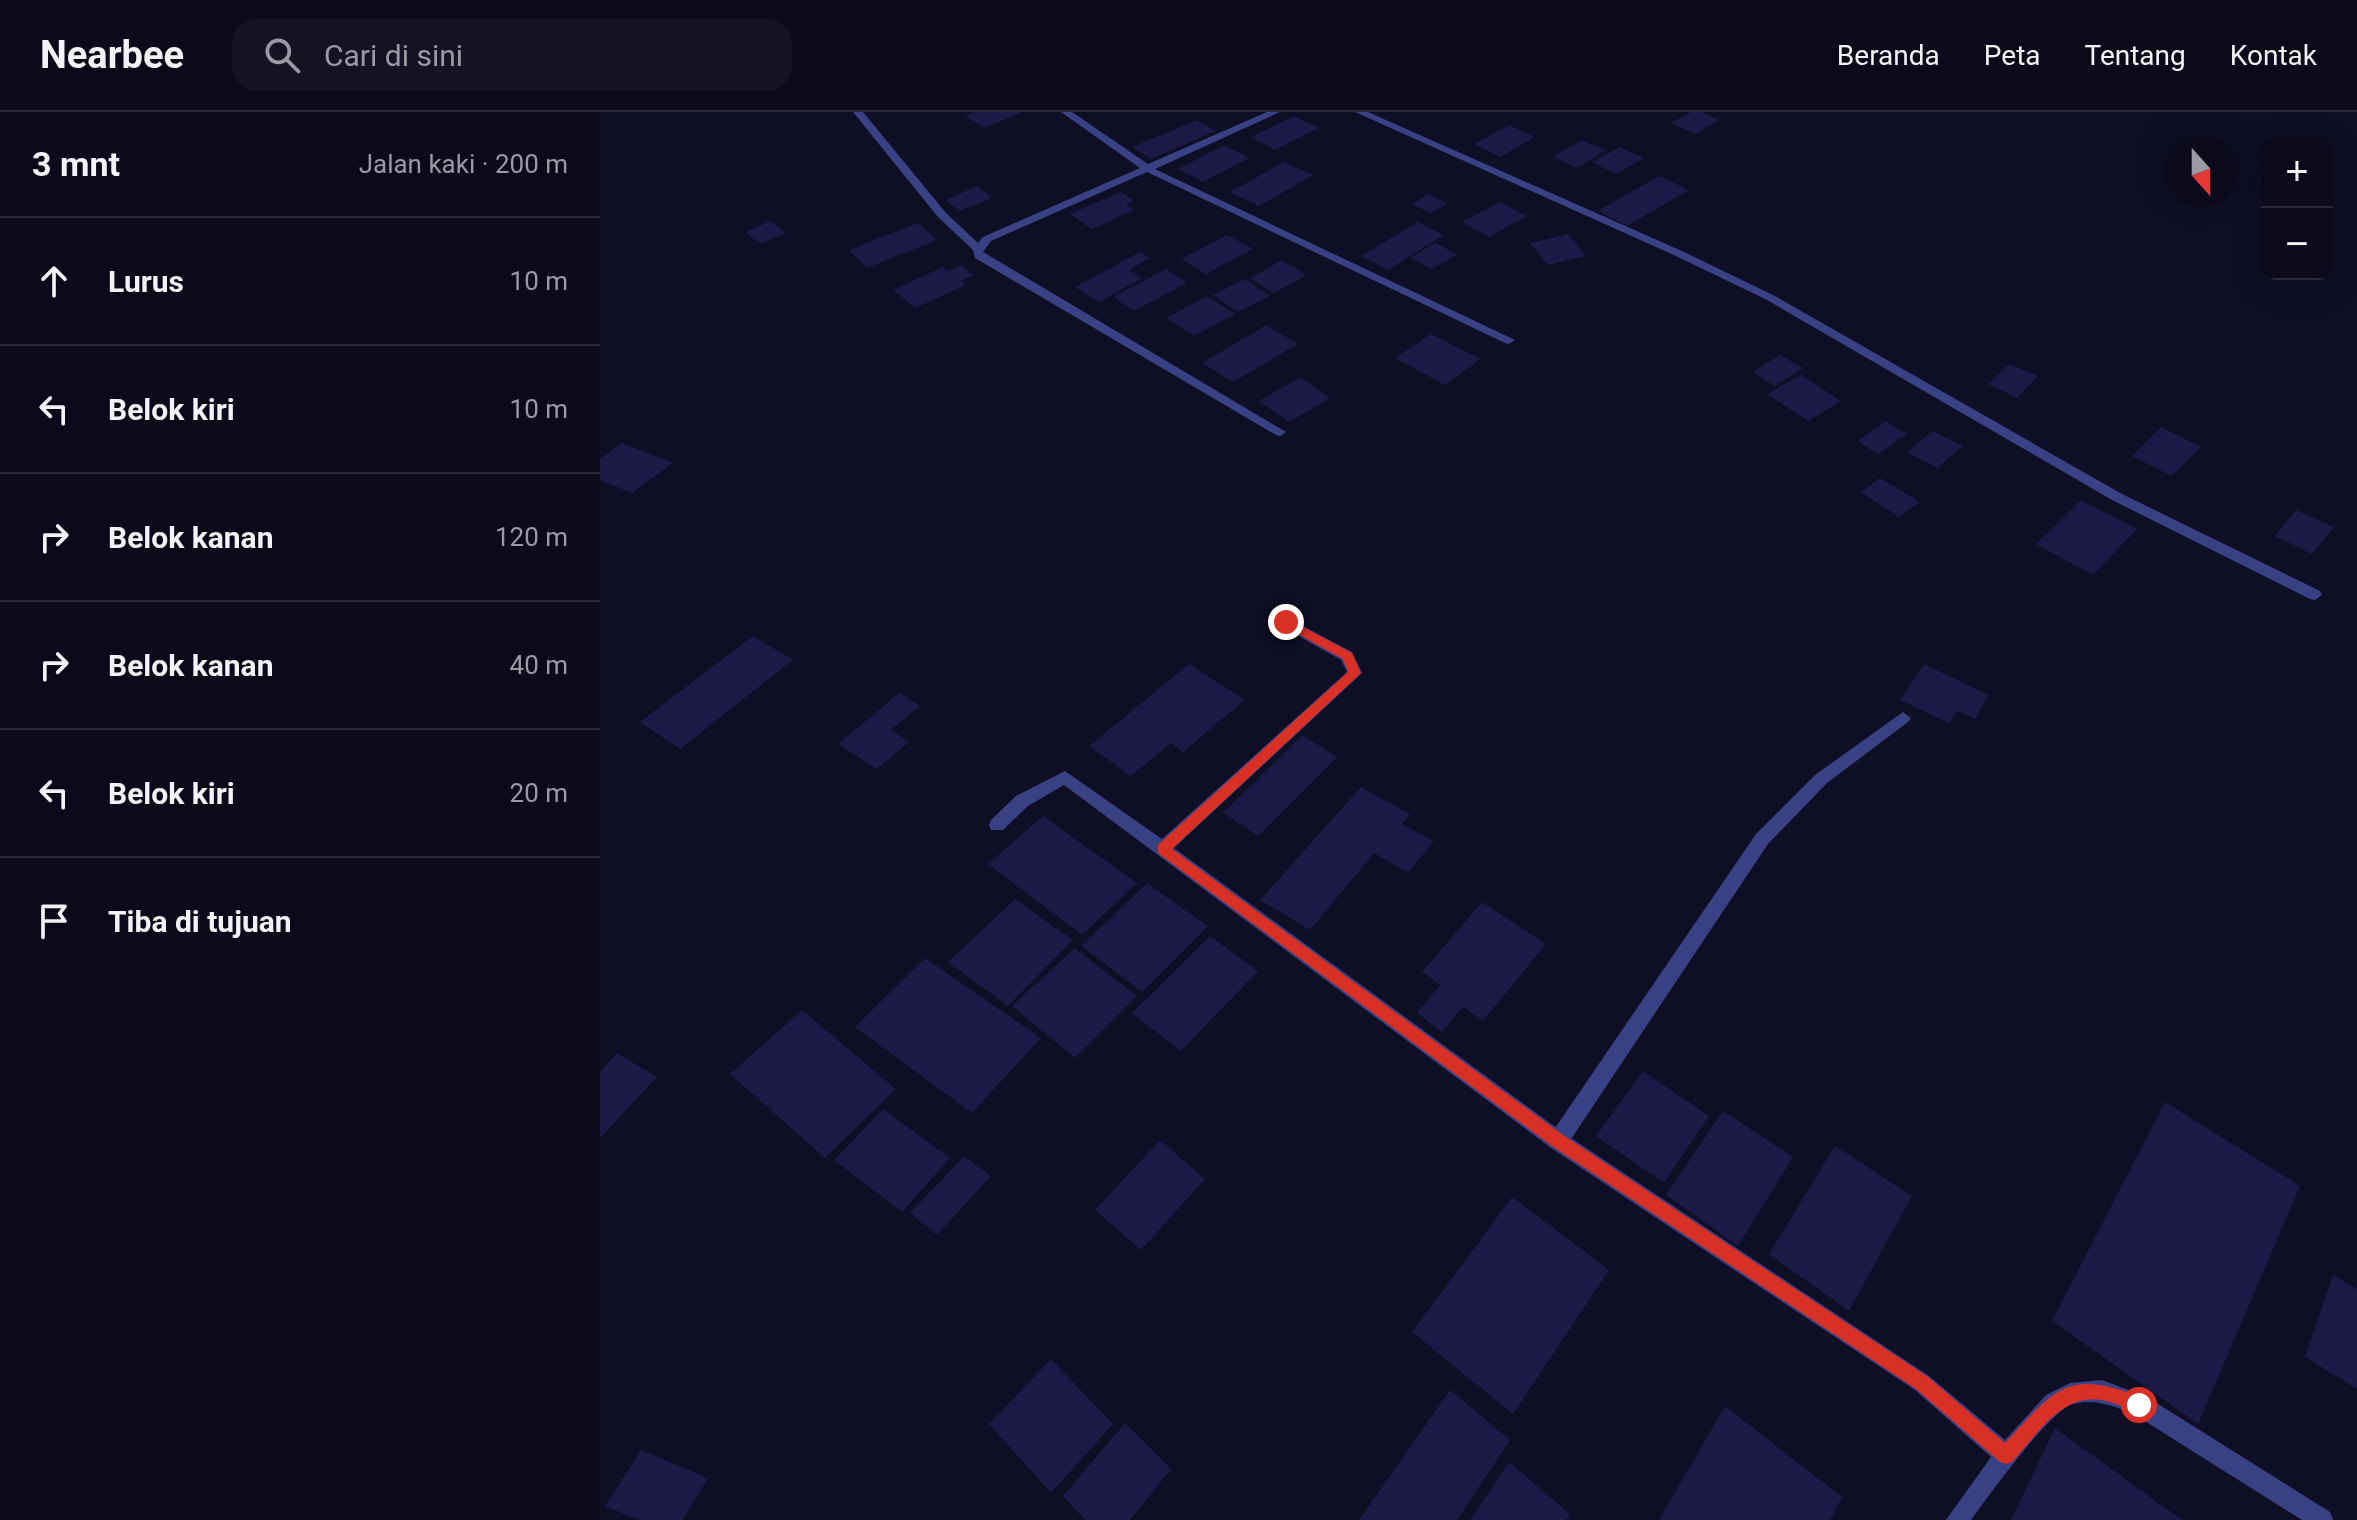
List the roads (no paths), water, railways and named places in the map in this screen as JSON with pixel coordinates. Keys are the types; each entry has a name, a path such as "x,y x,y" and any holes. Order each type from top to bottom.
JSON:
{"street":[{"path":"858,112 942,215 977,248 979,256 1280,432"},
{"path":"1066,112 1148,169 1509,340"},
{"path":"977,248 987,239 1275,112"},
{"path":"1360,112 1680,254 1771,298 2117,497 2315,595"},
{"path":"1162,849 1355,673 1347,656 1286,622"},
{"path":"1558,1141 1762,839 1821,779 1903,718"},
{"path":"997,825 1022,801 1065,777 1558,1141 1922,1383 2006,1455"},
{"path":"1957,1520 2006,1455 2054,1403 2070,1394 2102,1391 2139,1405 2322,1520"}]}
